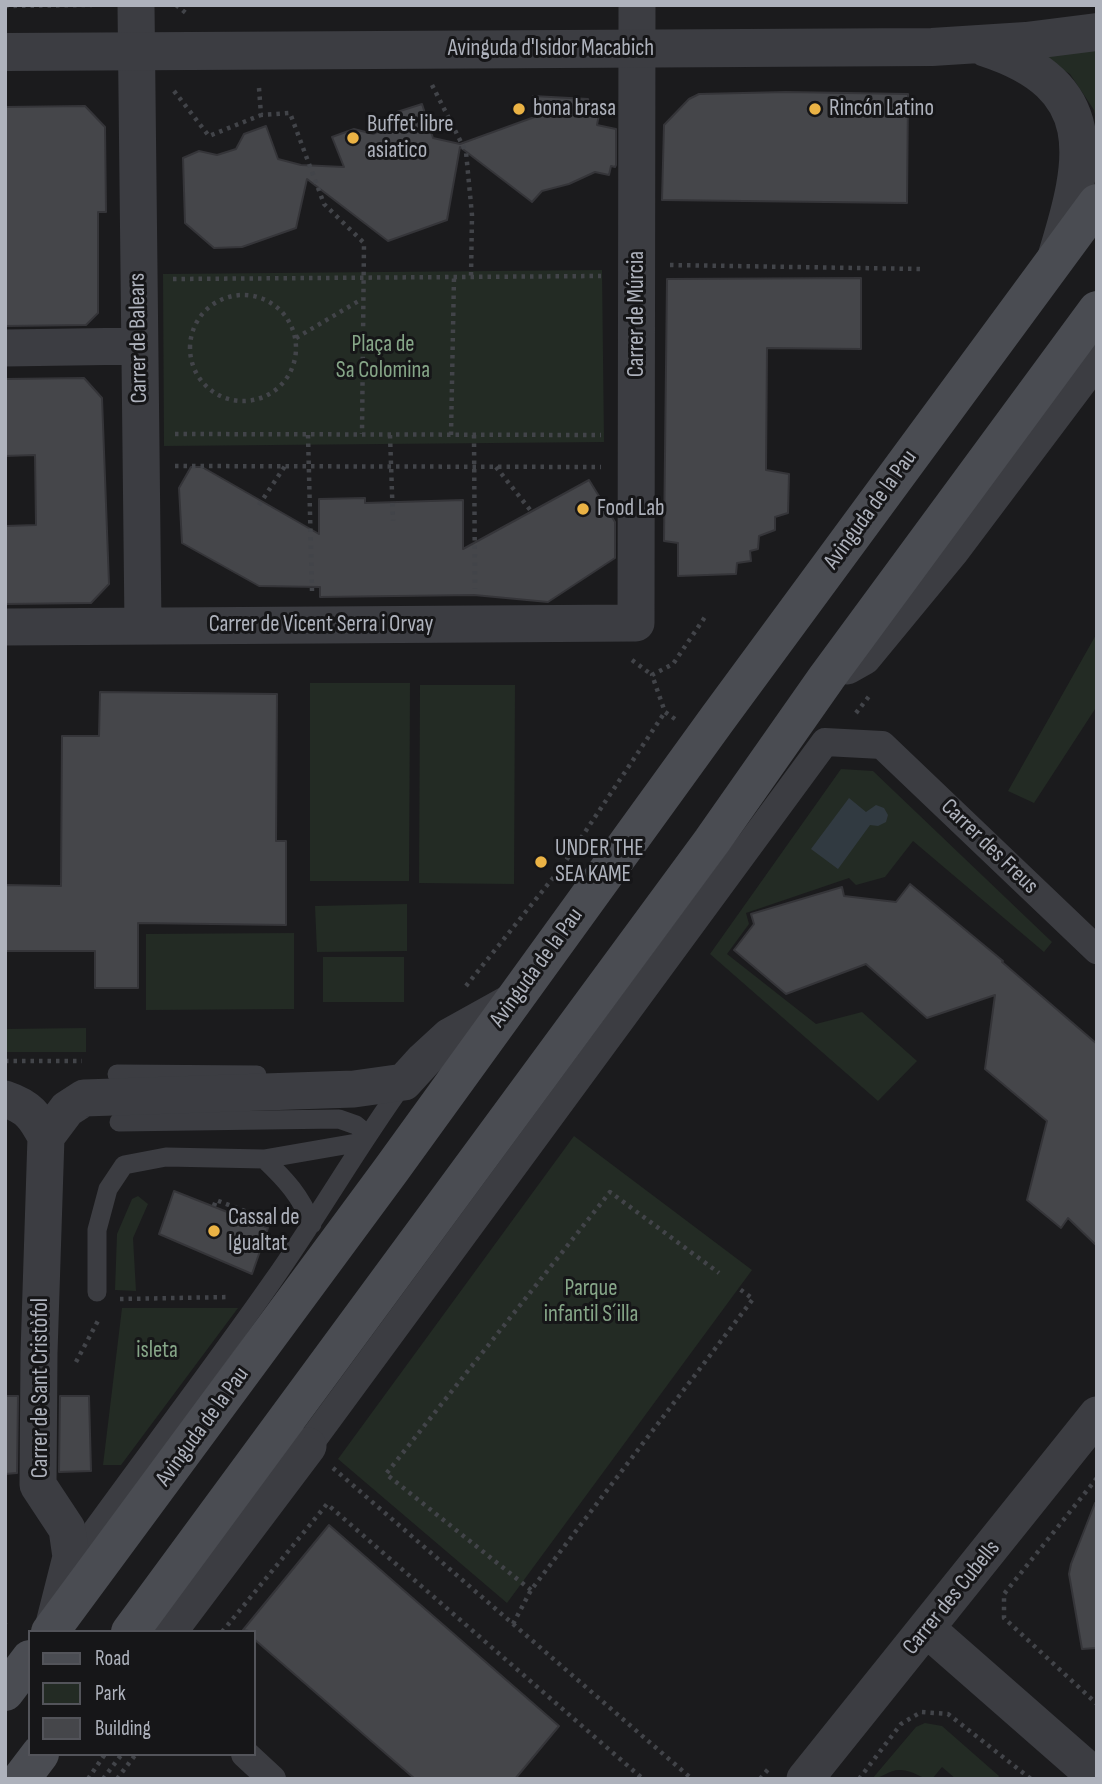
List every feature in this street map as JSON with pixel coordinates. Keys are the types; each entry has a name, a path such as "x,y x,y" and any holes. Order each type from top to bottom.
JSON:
{"main road":[{"name":"Avinguda de la Pau","path":"51,1630 144,1508 1097,203"},
{"path":"131,1630 712,841 827,677 1097,310"},
{"path":"5,1692 28,1662"},
{"path":"22,1779 39,1756"}],"street":[{"name":"Carrer de Balears","path":"136,5 143,626"},
{"name":"Carrer de Múrcia","path":"636,623 637,5"},
{"name":"Avinguda d'Isidor Macabich","path":"5,52 977,45 1074,37 1097,32"},
{"path":"977,45 1014,57 1042,73 1062,93 1073,116 1079,141 1079,169 1072,205 1056,259"},
{"path":"5,348 139,346"},
{"path":"827,677 863,657 952,549 1097,356"},
{"name":"Carrer de Vicent Serra i Orvay","path":"5,627 636,623"},
{"name":"Carrer des Freus","path":"308,1446 825,742 882,745 1097,950"},
{"path":"5,1098 33,1089 64,1091 84,1098 354,1089 404,1082 449,1037 512,1002"},
{"path":"5,1098 22,1104 36,1118 46,1138 67,1109 84,1098"},
{"name":"Carrer de Sant Cristòfol","path":"46,1138 38,1485 67,1529 71,1558 51,1630"},
{"name":"Carrer des Cubells","path":"805,1779 1097,1415"},
{"path":"170,1630 308,1446"},
{"path":"927,1629 1097,1778"},
{"path":"247,1756 272,1779"}],"lane":[{"path":"117,1074 260,1075 404,1082"},
{"path":"71,1558 312,1224 365,1138 404,1082"},
{"path":"119,1122 339,1119 356,1125 365,1138"},
{"path":"104,1296 97,1230 108,1189 124,1165 166,1157 264,1159 365,1138"},
{"path":"264,1159 291,1185 303,1202 312,1224"}],"path":[{"path":"5,6 92,5"},
{"path":"445,85 432,85 466,152 472,215 471,277"},
{"path":"259,88 261,115"},
{"path":"247,89 272,88"},
{"path":"173,91 186,90"},
{"path":"173,91 209,136 261,115 290,113 324,204 363,243 362,434"},
{"path":"173,91 173,104"},
{"path":"171,266 170,279 471,277 637,270 921,269"},
{"path":"451,435 454,277"},
{"path":"248,294 279,307 290,321 296,338 296,356 291,373 280,387 265,397 247,401 229,400 213,392 200,379 191,363 189,346 192,329 201,313 214,302 230,295 248,294"},
{"path":"296,338 363,299"},
{"path":"141,433 636,435"},
{"path":"390,434 393,521"},
{"path":"307,435 312,592"},
{"path":"474,435 475,594"},
{"path":"171,466 614,467"},
{"path":"259,505 285,466"},
{"path":"496,467 531,511"},
{"path":"459,995 561,868 665,712"},
{"path":"5,1061 86,1061"},
{"path":"531,1590 386,1474 610,1192 719,1273"},
{"path":"214,1206 216,1199 287,1226 303,1202"},
{"path":"513,1624 531,1590 753,1299 737,1287"},
{"path":"104,1296 240,1297"},
{"path":"72,1368 104,1311"},
{"path":"308,1446 692,1779"},
{"path":"1097,1478 1004,1594 1004,1618 1097,1704"},
{"path":"224,1630 327,1504 643,1779"},
{"path":"859,1779 901,1724 922,1712 948,1714 1031,1779"},
{"path":"88,1779 104,1756"},
{"path":"103,1779 120,1756"},
{"path":"117,1779 134,1756"}],"green space":[{"path":"1097,40 1097,125 1094,110 1070,74 1038,55"},
{"name":"Plaça de Sa Colomina","path":"602,270 604,442 164,446 163,274"},
{"path":"1097,633 1097,706 1034,803 1008,791"},
{"path":"310,683 410,683 409,881 310,881"},
{"path":"420,685 515,685 514,884 419,883"},
{"path":"841,769 873,771 1052,942 1044,952 913,841 885,877 856,885 849,878 746,913 749,924 727,954 816,1024 862,1012 917,1061 878,1101 710,954"},
{"path":"407,904 407,951 317,952 315,906"},
{"path":"294,933 294,1009 146,1010 146,934"},
{"path":"323,957 404,957 404,1002 323,1002"},
{"path":"86,1028 86,1052 5,1052 5,1029"},
{"name":"Parque infantil S´illa","path":"574,1136 752,1270 507,1603 338,1459"},
{"path":"138,1196 148,1204 133,1238 136,1291 115,1290 117,1234 132,1199"},
{"name":"isleta","path":"122,1308 238,1308 121,1465 103,1465"},
{"path":"925,1723 942,1726 999,1776 997,1779 956,1779 942,1767 932,1779 899,1770 872,1779 916,1727"}],"shaded area":[{"path":"849,798 866,812 876,805 884,808 888,815 886,822 878,826 870,825 838,869 811,849"}],"building":[{"path":"699,94 908,94 907,203 662,200 664,125 689,99"},
{"path":"533,96 588,99 591,112 599,114 597,125 616,129 616,165 611,166 609,175 595,172 569,184 542,191 532,202 460,147 447,220 388,241 307,179 296,228 242,247 214,248 185,223 183,158 199,151 217,155 236,149 244,134 266,126 278,159 301,165 344,167 332,137 354,129 373,134 394,125 397,112 422,104 433,138 460,144 540,115"},
{"path":"85,106 105,127 106,212 98,212 98,313 86,325 5,326 5,107"},
{"path":"861,278 861,349 767,348 766,470 789,474 788,513 775,517 775,530 759,536 758,549 750,551 751,561 737,563 736,574 678,576 678,543 664,541 667,279"},
{"path":"84,378 102,398 109,584 91,603 5,604 5,526 36,525 35,455 5,456 5,379"},
{"path":"191,467 202,467 319,534 319,499 365,498 365,503 463,500 463,549 589,480 615,522 615,558 548,602 474,595 320,597 320,587 259,586 182,543 179,488"},
{"path":"100,692 277,694 276,841 286,841 286,925 138,923 138,988 95,988 95,951 5,951 5,885 61,886 62,736 99,736"},
{"path":"910,884 1097,1044 1097,1246 1068,1218 1061,1228 1027,1200 1047,1121 985,1069 995,995 927,1018 866,964 786,994 734,950 754,924 751,914 842,887 844,896 896,902"},
{"name":"Cassal de Igualtat","path":"174,1191 268,1228 252,1274 159,1234"},
{"path":"5,1396 18,1396 17,1473 5,1474"},
{"path":"60,1396 89,1396 91,1471 59,1472"},
{"path":"1095,1503 1097,1648 1082,1649 1069,1574"},
{"path":"329,1525 559,1726 515,1779 415,1779 256,1641 256,1630 243,1630"}],"place":[{"name":"bona brasa","path":"519,109"},
{"name":"Rincón Latino","path":"815,109"},
{"name":"Buffet libre asiatico","path":"353,138"},
{"name":"Food Lab","path":"583,509"},
{"name":"UNDER THE SEA KAME","path":"541,862"},
{"name":"Cassal de Igualtat","path":"214,1231"}]}
